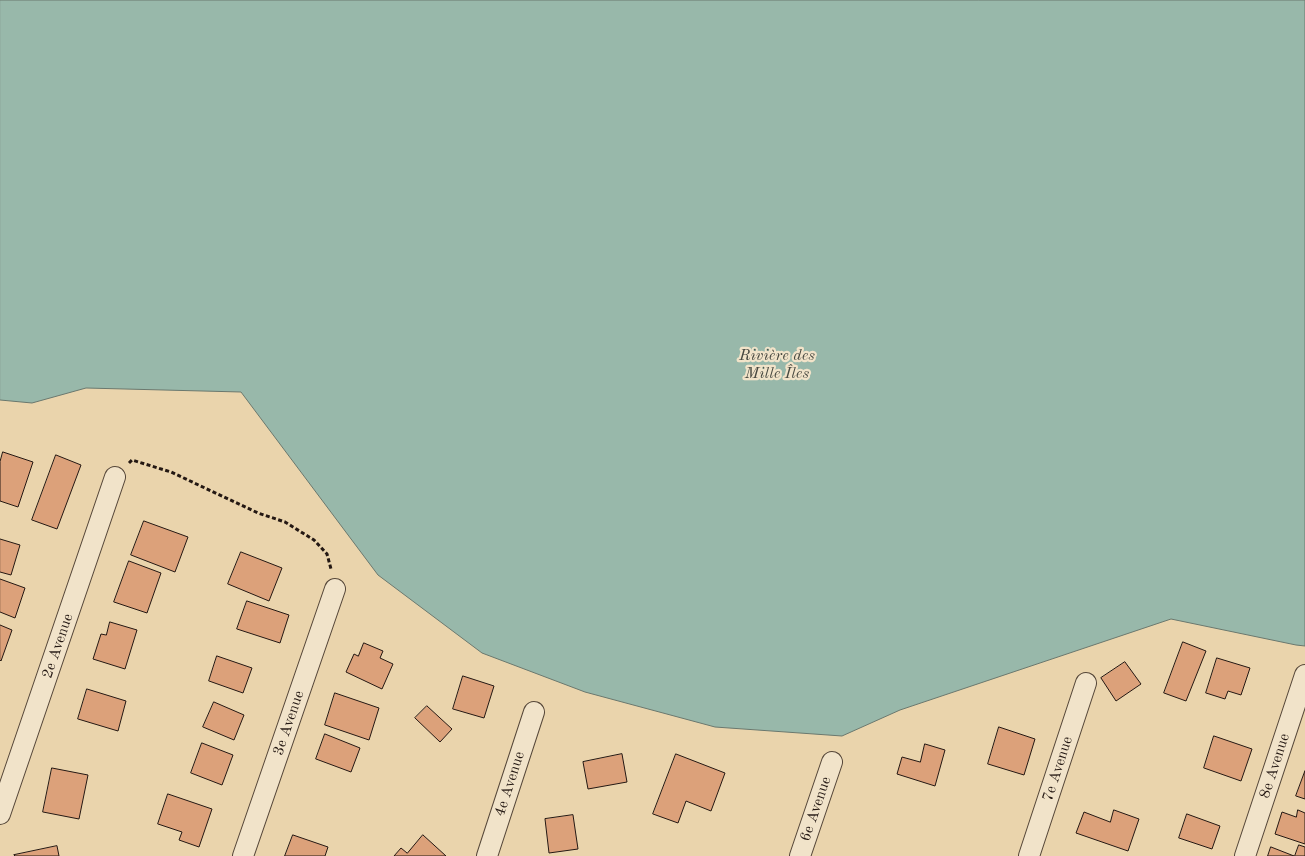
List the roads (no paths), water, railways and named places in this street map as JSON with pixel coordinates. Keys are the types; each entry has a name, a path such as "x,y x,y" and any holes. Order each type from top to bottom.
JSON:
{"street":[{"name":"2e Avenue","path":"0,814 116,477"},
{"name":"3e Avenue","path":"243,856 335,589"},
{"name":"8e Avenue","path":"1245,856 1305,675"},
{"name":"7e Avenue","path":"1029,856 1086,683"},
{"name":"4e Avenue","path":"487,856 534,712"},
{"name":"6e Avenue","path":"800,856 832,762"}],"water":[{"name":"Rivière des Mille Îles","path":"0,0 1305,0 1305,646 1171,619 900,710 842,736 715,727 585,692 482,653 378,575 241,392 86,388 32,403 0,400"}]}
